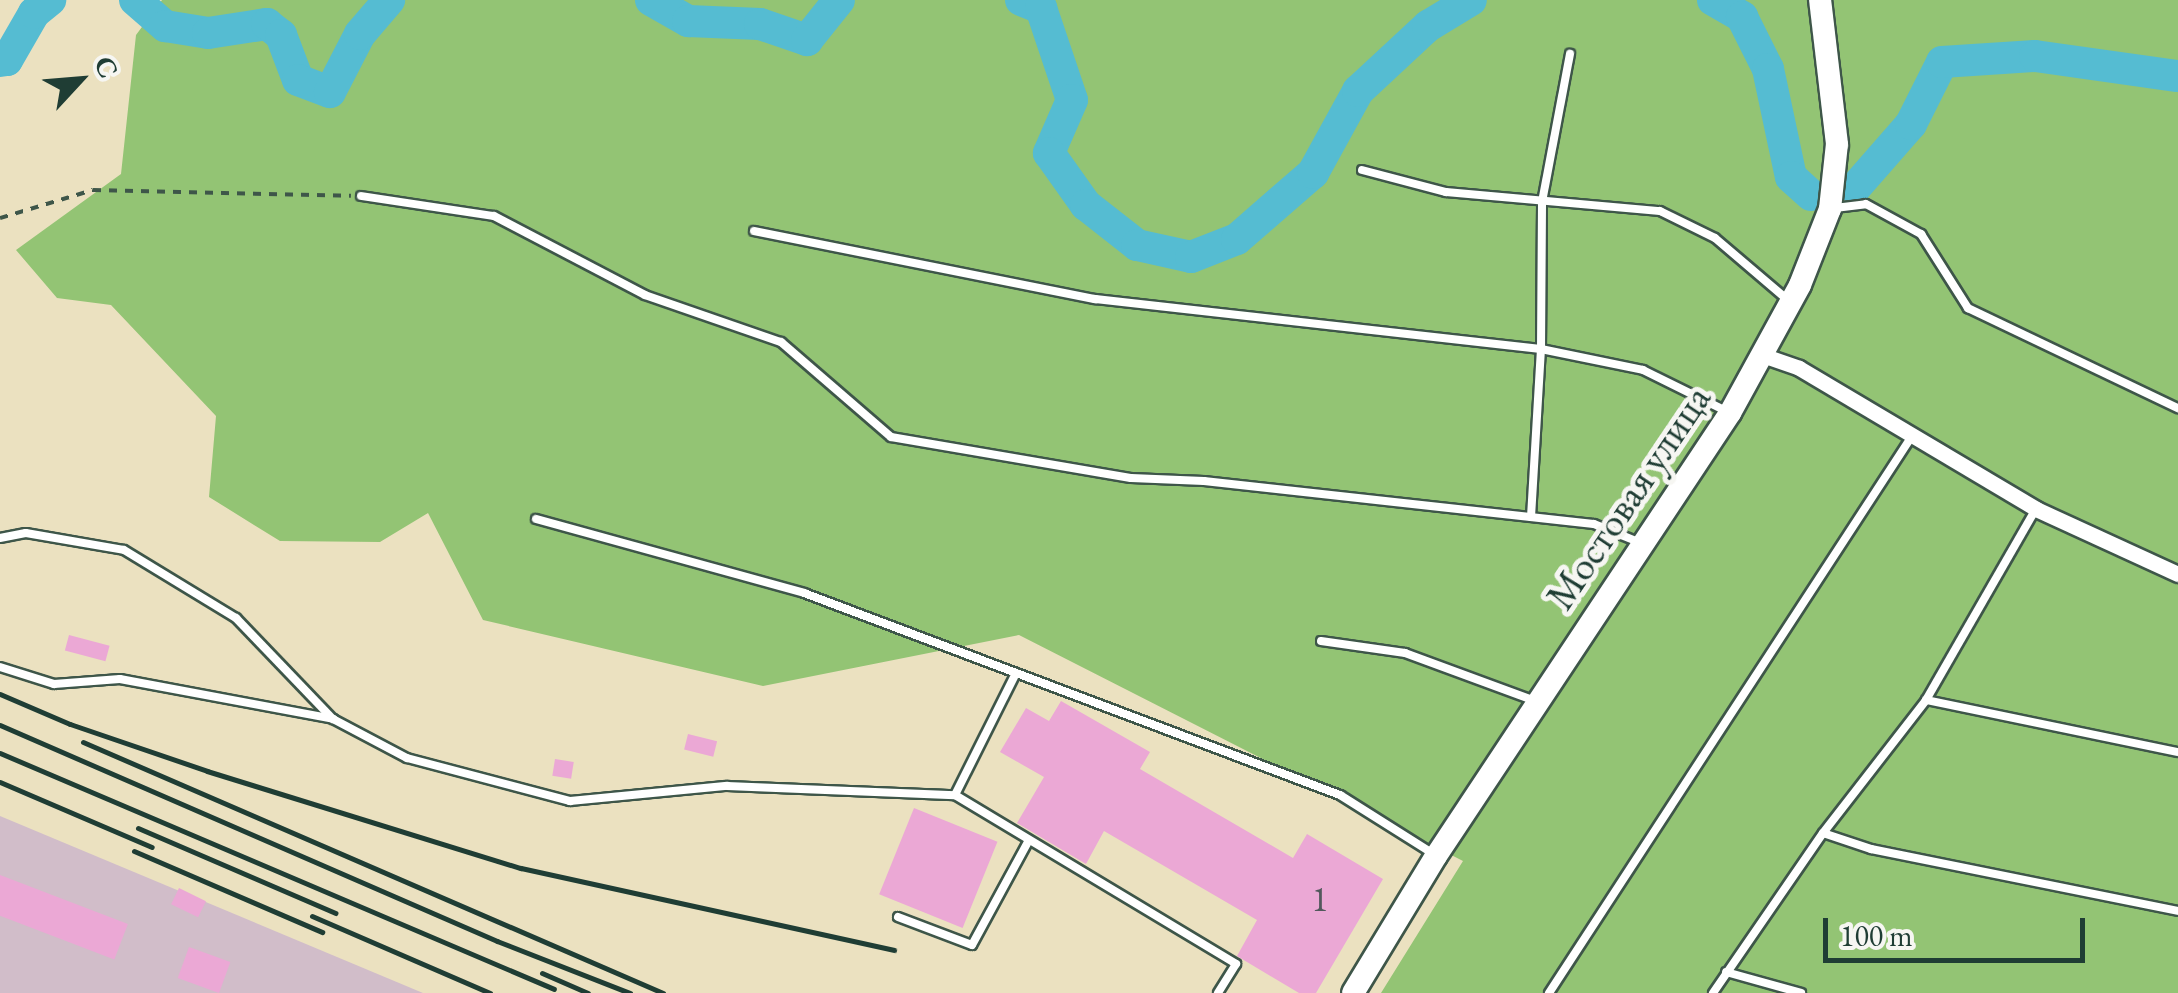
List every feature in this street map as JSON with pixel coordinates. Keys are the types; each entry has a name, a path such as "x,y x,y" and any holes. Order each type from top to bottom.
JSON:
{"street":[{"name":"Мостовая улица","path":"1352,993 1537,701 1730,414 1791,303 1830,209 1837,144 1820,0"},
{"path":"1765,356 1798,368 2036,510 2178,574"}],"lane":[{"path":"1531,517 1540,349 1542,202 1570,54"},
{"path":"1362,170 1446,192 1660,211 1715,238 1791,303"},
{"path":"361,196 494,216 645,295 781,342 891,437 1132,478 1204,481 1594,524 1641,543"},
{"path":"1830,209 1866,204 1920,234 1968,308 2178,408"},
{"path":"754,231 1096,299 1540,349 1642,370 1730,414"},
{"path":"1549,993 1912,436"},
{"path":"1713,993 1824,832 1926,700 2036,510"},
{"path":"536,519 804,593 1016,672 1340,795 1436,856"},
{"path":"0,538 26,533 124,550 236,618 333,719"},
{"path":"1321,640 1406,653 1537,701"},
{"path":"0,667 54,684 120,678 333,719 406,758 570,802 727,786 955,795 1236,964 1218,993"},
{"path":"955,795 1016,672"},
{"path":"1926,700 2178,752"},
{"path":"1824,832 1871,850 2178,912"},
{"path":"898,917 972,945 1029,840"},
{"path":"1726,972 1801,993"}],"path":[{"path":"0,218 94,190 361,196"}],"shaded area":[{"path":"0,816 423,993 0,993"}],"green space":[{"path":"162,0 2178,0 2178,993 1381,993 1463,861 1019,635 763,686 483,620 428,513 380,542 280,541 209,497 216,416 111,305 57,298 16,250 121,174 136,35"}],"building":[{"path":"69,635 110,646 105,661 65,650"},
{"path":"1061,701 1150,752 1140,769 1293,858 1307,834 1383,879 1316,993 1299,993 1237,956 1257,920 1104,831 1086,864 1017,823 1044,777 1000,752 1026,708 1049,721"},
{"path":"688,734 717,741 713,757 684,750"},
{"path":"555,759 574,762 571,779 552,776"},
{"path":"914,808 997,842 963,928 879,894"},
{"path":"0,875 128,924 114,960 0,916"},
{"path":"179,888 206,901 198,917 171,904"},
{"path":"189,947 230,962 219,993 178,978"}],"waterway":[{"path":"0,61 7,60 34,13 50,0"},
{"path":"135,0 165,26 208,33 267,24 281,35 298,80 330,92 360,34 389,0"},
{"path":"651,0 688,21 760,24 807,40 839,0"},
{"path":"1021,0 1041,8 1072,100 1049,153 1086,205 1137,245 1191,257 1237,239 1313,173 1358,91 1428,26 1471,0"},
{"path":"1713,0 1742,17 1768,69 1791,177 1811,195"},
{"path":"1855,188 1911,124 1942,62 2035,56 2178,76"}],"railway":[{"path":"0,694 70,724 207,771 521,868 894,950"},
{"path":"0,725 497,941 630,993"},
{"path":"83,742 663,993"},
{"path":"0,753 554,989"},
{"path":"0,782 152,847"},
{"path":"138,828 335,913"},
{"path":"134,851 322,932"},
{"path":"312,916 490,993"},
{"path":"542,973 588,993"}]}
